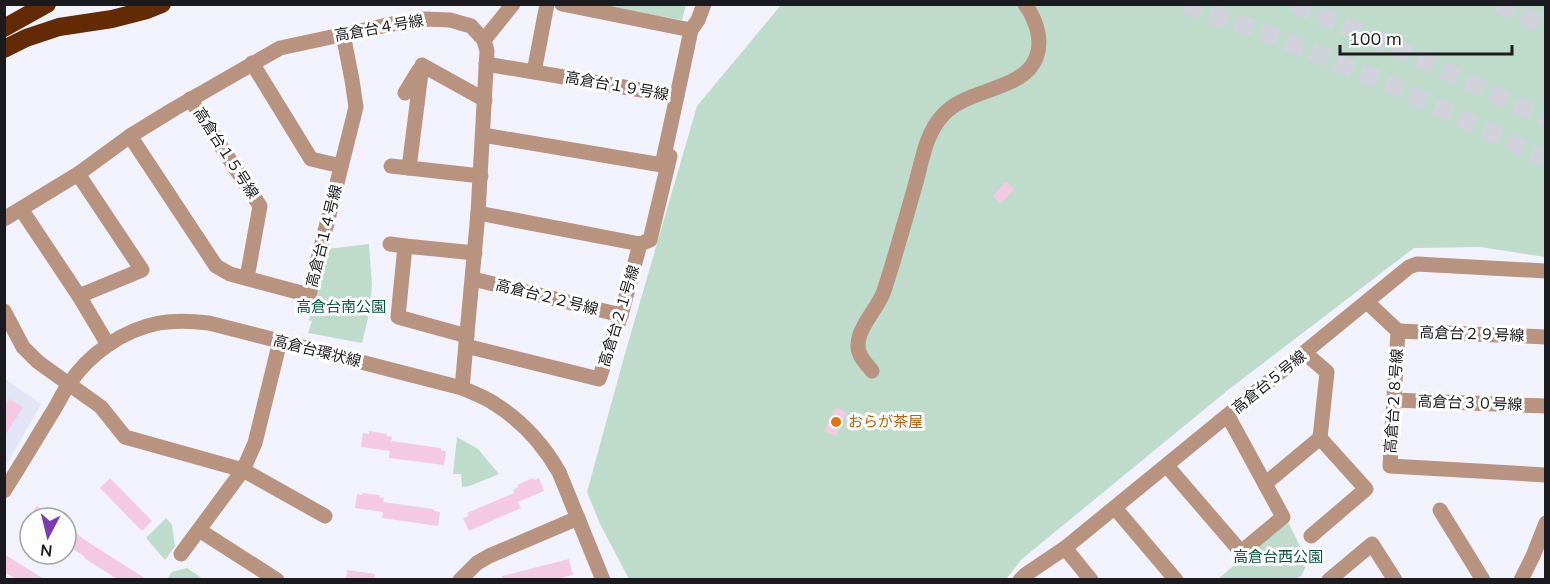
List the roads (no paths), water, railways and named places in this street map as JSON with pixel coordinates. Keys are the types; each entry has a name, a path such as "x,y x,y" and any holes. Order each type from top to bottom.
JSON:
{"highway":[{"path":"4,28 47,4"},
{"path":"4,49 26,38 59,27 130,15 162,4"}],"street":[{"path":"462,388 481,176 487,51 484,40 513,4"},
{"path":"534,72 547,4"},
{"path":"562,4 691,30"},
{"path":"677,96 691,30 704,4"},
{"path":"872,371 860,356 858,345 861,333 884,291 932,130 952,106 1008,82 1031,67 1040,41 1033,16 1025,4"},
{"name":"高倉台４号線","path":"4,219 78,174 130,136 280,48 424,19 450,20 471,26 484,40"},
{"name":"高倉台１４号線","path":"130,136 216,266 230,274 309,295 356,107 343,34"},
{"path":"252,63 311,159 341,166"},
{"name":"高倉台１９号線","path":"483,135 662,165 677,96 486,64"},
{"path":"422,65 484,100"},
{"path":"405,93 422,65"},
{"path":"409,168 422,65"},
{"name":"高倉台１５号線","path":"190,99 261,206 247,278"},
{"path":"640,244 650,240 672,144 666,144"},
{"path":"391,166 481,176"},
{"path":"78,174 142,270 79,296"},
{"path":"21,209 104,338"},
{"name":"高倉台２１号線","path":"467,341 599,379 621,315 640,244 478,213"},
{"path":"467,341 399,317 398,245 475,253"},
{"name":"高倉台５号線","path":"1020,579 1065,548 1115,508 1409,267 1417,264 1545,271"},
{"name":"高倉台２２号線","path":"473,279 621,315"},
{"name":"高倉台２８号線","path":"1366,302 1398,331 1390,466 1545,475"},
{"path":"4,310 23,347 67,387 101,407 125,437 243,470 325,516"},
{"name":"高倉台環状線","path":"4,491 67,387 83,367 112,342 158,323 185,321 209,323 462,388 493,403 520,423 552,460 603,579"},
{"name":"高倉台２９号線","path":"1398,331 1545,336"},
{"path":"181,554 243,470 255,443 280,341"},
{"path":"1265,484 1320,438 1327,372 1305,353"},
{"name":"高倉台３０号線","path":"1394,400 1545,406"},
{"path":"1167,466 1241,552 1283,517 1228,416"},
{"path":"1311,536 1366,489 1320,438"},
{"path":"1115,508 1176,579"},
{"path":"1440,510 1483,579"},
{"path":"460,579 477,563 489,556 578,518"},
{"path":"1527,577 1545,523"},
{"path":"199,530 276,579"},
{"path":"1329,579 1372,544 1395,579"},
{"path":"1065,548 1091,579"}],"tunnel":[{"path":"1185,4 1266,33 1389,84 1546,159"},
{"path":"1294,4 1401,50 1546,119"},
{"path":"1498,4 1546,26"}],"place":[{"name":"おらが茶屋","path":"836,422"}],"park label":[{"name":"高倉台南公園","path":"341,307"},
{"name":"高倉台西公園","path":"1278,557"}]}
